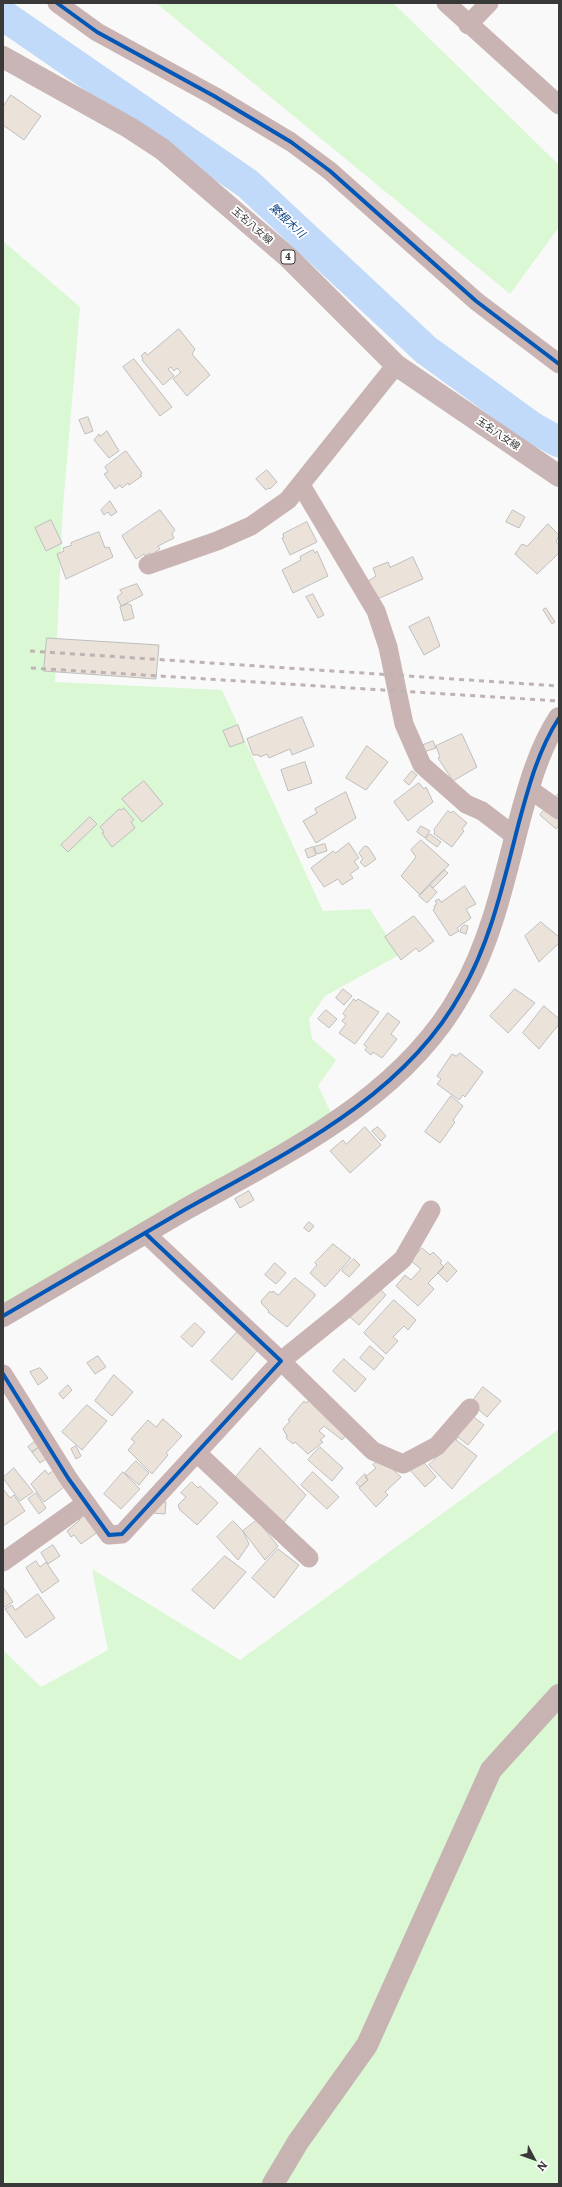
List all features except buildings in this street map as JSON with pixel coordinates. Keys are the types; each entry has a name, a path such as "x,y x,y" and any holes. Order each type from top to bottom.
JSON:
{"main road":[{"name":"玉名八女線","path":"3,57 130,128 162,149 289,258 396,364 559,476"}],"street":[{"path":"57,3 97,32 214,96 291,142 330,171 476,301 559,364"},
{"path":"446,3 468,25 559,105"},
{"path":"468,25 489,3"},
{"path":"148,565 218,541 251,526 288,500 396,364"},
{"path":"301,485 376,611 388,648 404,724 422,765 466,804 482,811 516,837"},
{"path":"3,1316 286,1153 357,1107 397,1074 429,1040 462,993 489,932 516,837 528,788 548,734 559,718"},
{"path":"528,788 559,810"},
{"path":"3,1374 68,1478 109,1534 122,1534 281,1361 343,1311 402,1259 431,1210"},
{"path":"145,1233 281,1361 372,1451 403,1464 437,1446 470,1408"},
{"path":"197,1453 308,1558"},
{"path":"3,1562 86,1503"},
{"path":"273,2184 298,2142 367,2045 491,1770 559,1695"}],"green space":[{"path":"156,3 393,3 559,165 559,227 510,294"},
{"path":"3,241 80,307 63,507 55,682 222,690 323,911 370,909 399,955 325,996 309,1019 312,1039 336,1060 318,1086 335,1121 3,1316"},
{"path":"559,1429 559,2184 3,2184 3,1650 41,1687 108,1650 92,1569 240,1660"}],"waterway":[{"name":"繁根木川","path":"3,15 248,184 426,350 532,427 559,442"}],"railway":[{"path":"30,651 559,686"},
{"path":"31,668 559,701"}],"cycle path":[{"path":"57,3 97,32 214,96 291,142 330,171 476,301 559,364"},
{"path":"3,1316 163,1222 302,1144 375,1093 408,1063 437,1030 461,993 480,954 495,912 534,770 545,743 559,718"},
{"path":"3,1374 68,1478 109,1535 122,1534 281,1361 145,1233"}]}
